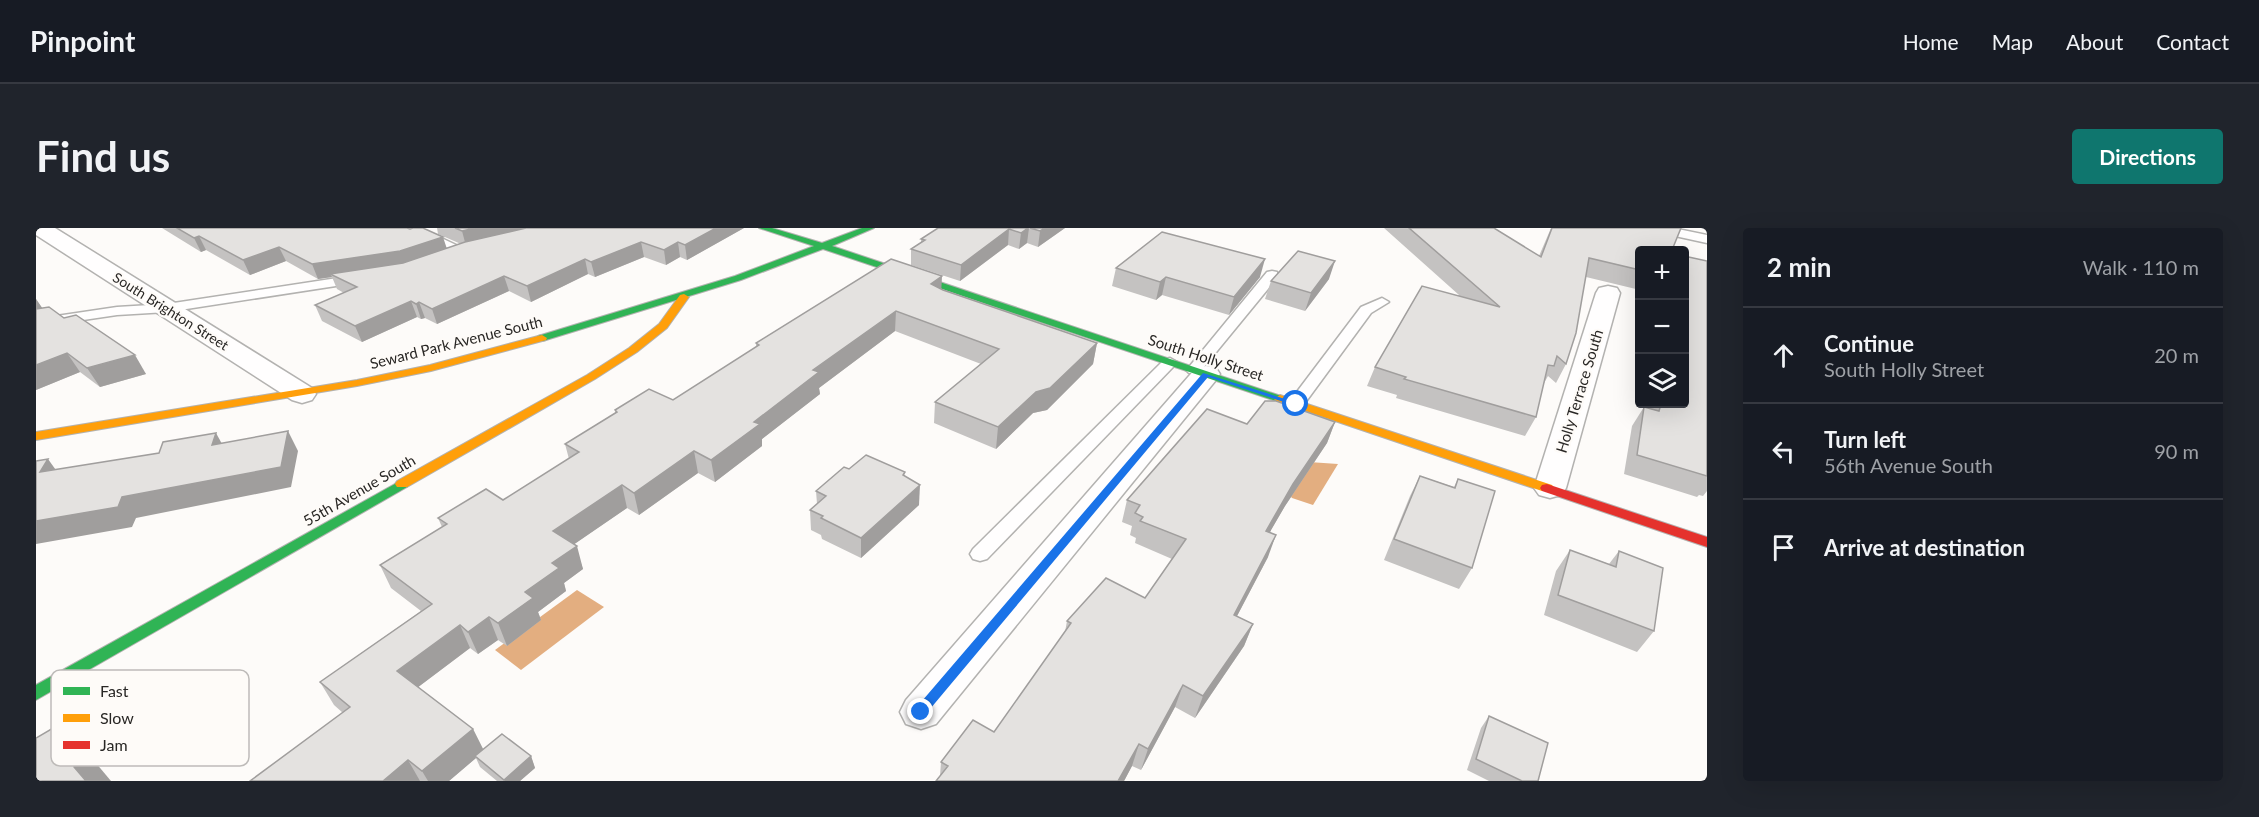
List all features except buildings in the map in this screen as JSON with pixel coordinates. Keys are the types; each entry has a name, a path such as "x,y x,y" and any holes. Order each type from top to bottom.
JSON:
{"street":[{"name":"South Brighton Street","path":"40,228 302,394"},
{"name":"South Holly Street","path":"763,228 826,247 1707,542"},
{"name":"Seward Park Avenue South","path":"36,436 302,394 406,374 586,327 684,297 826,247 870,228"},
{"name":"Holly Terrace South","path":"1550,488 1608,293"},
{"name":"55th Avenue South","path":"76,670 591,377 633,350 663,326 684,297"},
{"path":"921,712 1200,372"},
{"name":"55th Avenue South","path":"36,693 51,684"}],"lane":[{"path":"410,228 471,251 446,259"},
{"path":"1656,228 1707,239"},
{"path":"1200,372 1272,275"},
{"path":"36,323 117,311 167,308 374,277"},
{"path":"1296,404 1366,310 1382,302"},
{"path":"980,554 1170,362"}],"shaded area":[{"path":"1309,462 1338,464 1313,505 1292,498 1284,489"},
{"path":"577,590 604,607 521,670 495,650"}],"traffic: fast":[{"path":"763,228 840,251 1280,399"},
{"path":"542,338 738,278 870,228"},
{"path":"76,670 402,484"},
{"path":"36,693 51,684"}],"traffic: slow":[{"path":"402,484 591,377 633,350 663,326 684,297"},
{"path":"36,436 357,383 431,368 542,338"},
{"path":"1280,399 1547,488"}],"traffic: jam":[{"path":"1547,488 1707,542"}],"route":[{"path":"921,712 1206,374 1296,404"}]}
